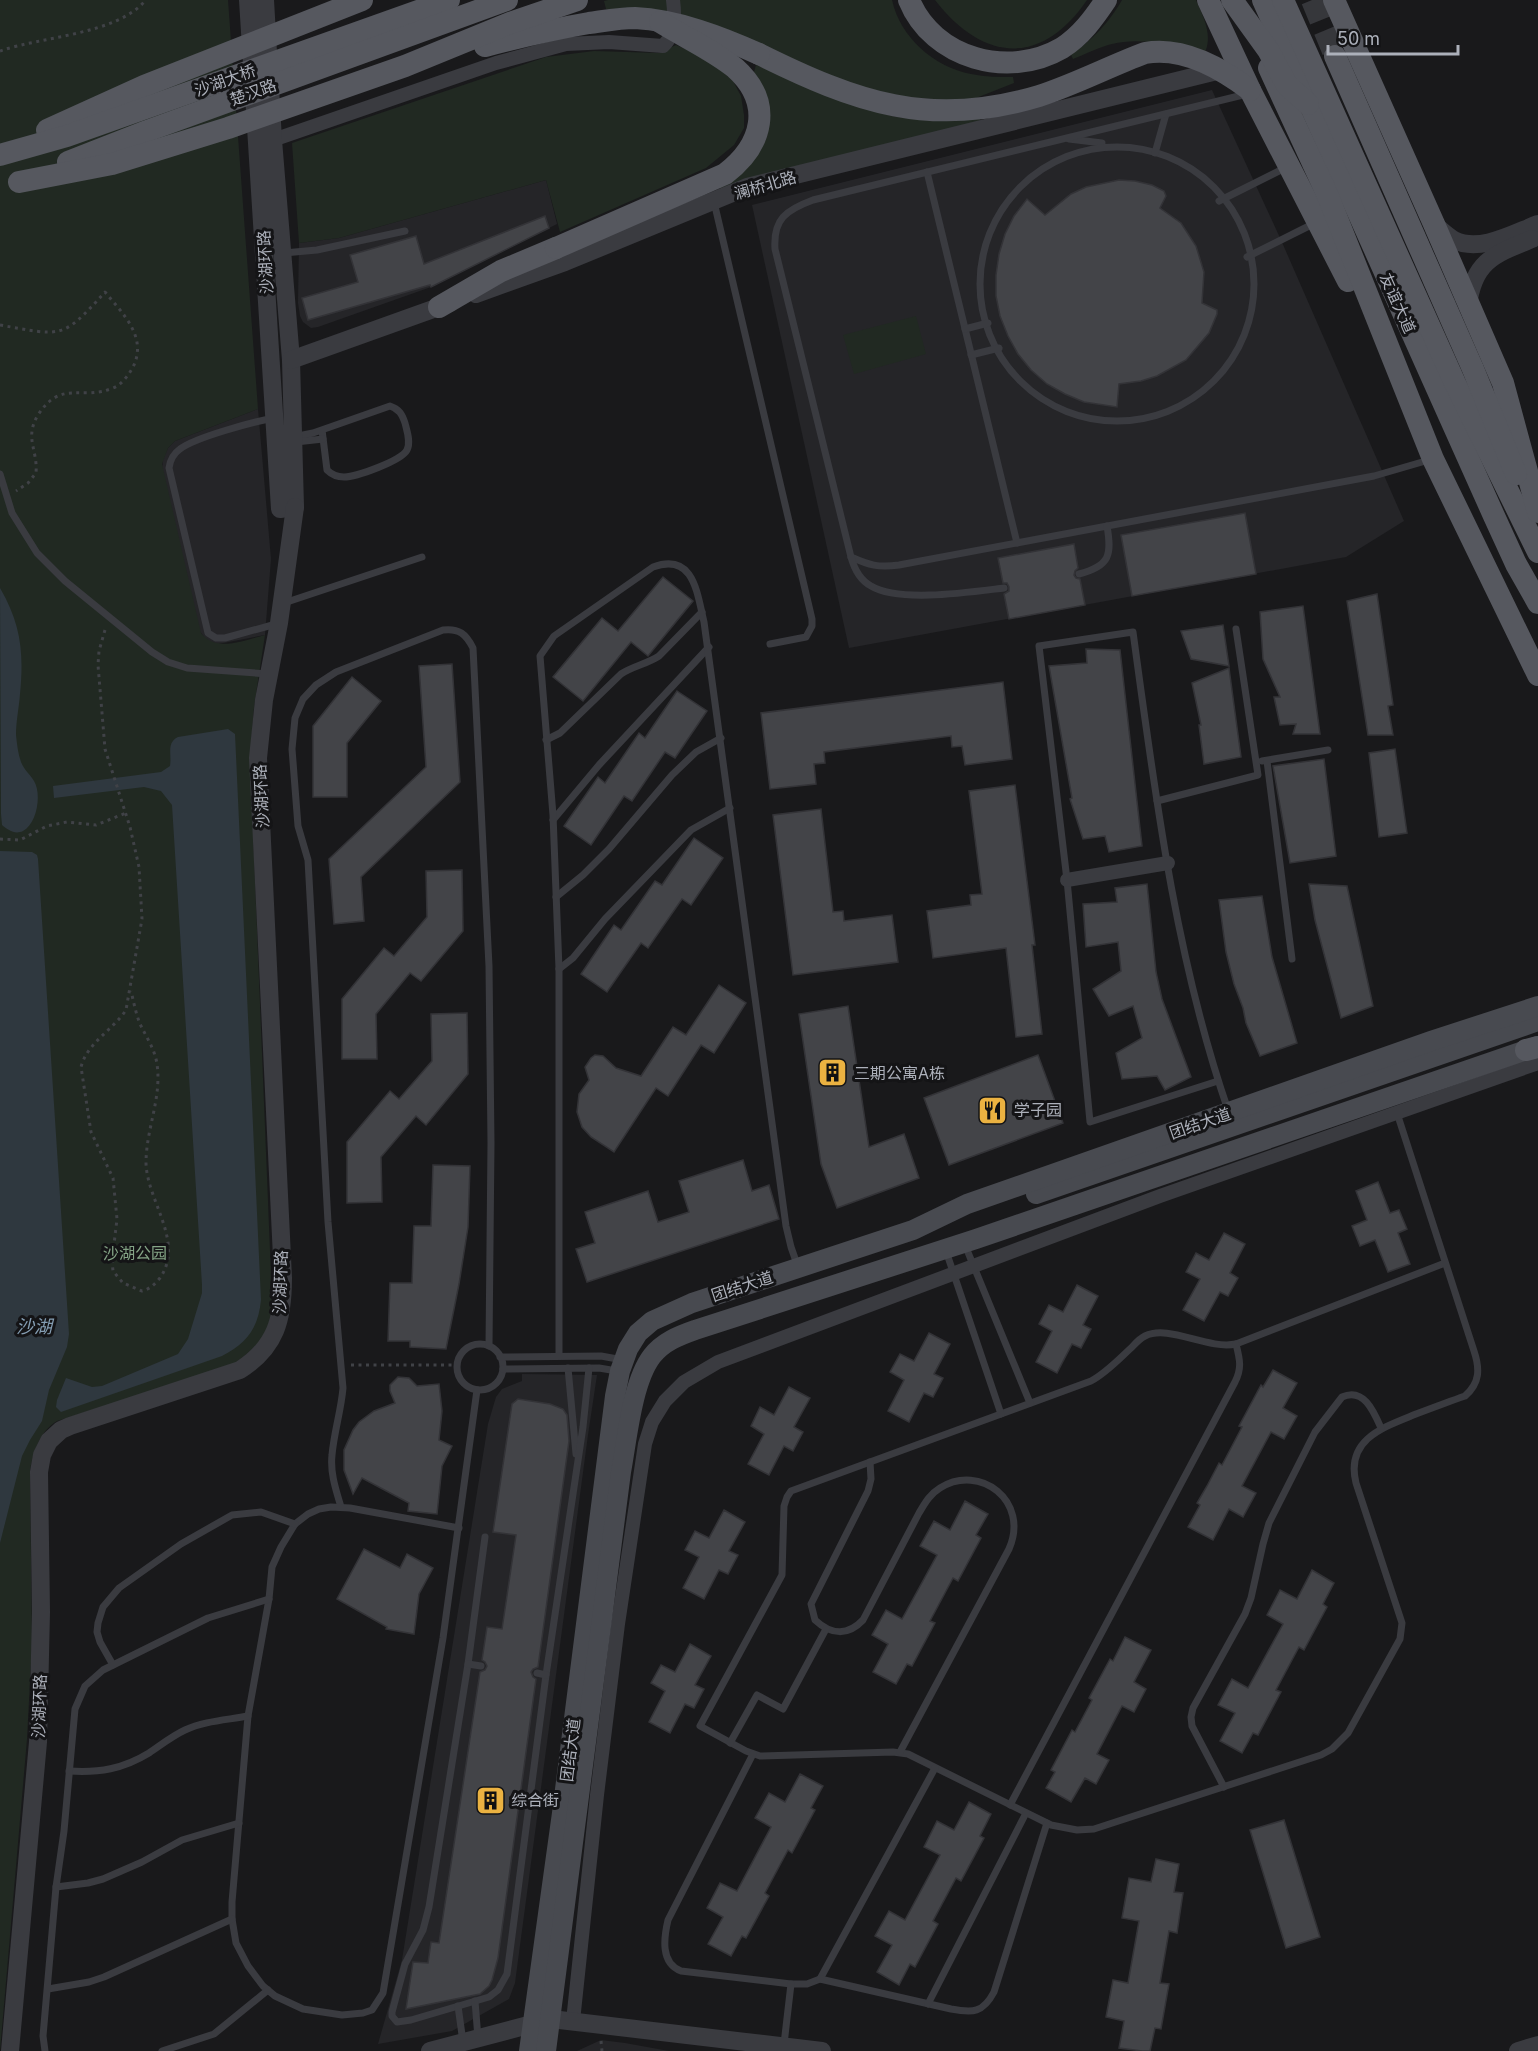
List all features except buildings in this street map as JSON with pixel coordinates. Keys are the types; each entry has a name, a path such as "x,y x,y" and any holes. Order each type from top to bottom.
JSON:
{"main road":[{"path":"2,154 68,120 144,86 362,0"},
{"name":"沙湖大桥","path":"2,154 67,136 449,0"},
{"name":"楚汉路","path":"10,185 147,131 507,0"},
{"path":"10,185 112,164 228,128 405,66 510,23 577,0"},
{"path":"909,0 918,17 939,40 955,50 994,63 1034,60 1062,48 1084,29 1106,0"},
{"name":"友谊大道","path":"1208,0 1317,222 1404,389"},
{"path":"1232,0 1268,50 1287,85 1308,104"},
{"name":"友谊大道","path":"1237,0 1328,196 1433,459 1538,675"},
{"name":"友谊大道","path":"1263,0 1494,516 1516,564 1538,603"},
{"name":"友谊大道","path":"1283,0 1455,383 1538,552"},
{"path":"1334,0 1503,383 1538,512"},
{"path":"405,66 566,27 636,18 702,31 759,54 809,79 857,97 895,107 944,111 994,106 1038,96 1068,86 1138,56 1156,51 1182,55 1221,70 1251,91"},
{"path":"439,307 501,271 725,174 744,158 760,126 759,106 746,80 722,59 660,22"},
{"path":"1335,56 1473,369 1538,525"},
{"name":"团结大道","path":"546,2051 542,2021 621,1366 633,1340 645,1326 692,1303 913,1230 967,1204 1431,1041 1538,1006"},
{"path":"913,1230 969,1217 1538,1021"},
{"path":"970,1241 1024,1208 1535,1048"},
{"name":"团结大道","path":"530,2051 542,2021 621,1472 635,1398 647,1364 664,1344 677,1336 970,1241 1535,1048"}],"street":[{"name":"沙湖环路","path":"248,0 280,510 295,507"},
{"name":"沙湖环路","path":"10,2051 38,1742 41,1612 38,1483 42,1455 49,1441 61,1430 240,1370 256,1359 268,1345 280,1317 283,1278 258,758 261,723 282,604 295,507 291,360 273,140 265,0"},
{"path":"273,140 496,63 566,44 609,42 663,46 668,42 672,29 673,0"},
{"name":"澜桥北路","path":"291,360 565,262 747,187 905,150 1221,70"},
{"path":"1434,224 1454,240 1472,244 1491,241 1538,224"},
{"path":"1468,306 1472,286 1488,259 1498,252 1538,236"},
{"path":"1067,880 1168,863"},
{"path":"573,2021 618,1624 645,1444 652,1422 665,1401 684,1382 718,1362 1160,1196 1397,1113 1535,1048"},
{"path":"430,2051 542,2021 573,2021 822,2051"},
{"path":"1518,2051 1538,2044"}],"lane":[{"path":"1004,588 945,594 894,594 871,587 854,567 775,249 776,227 789,211 805,203 1062,138 1112,128 1251,91"},
{"path":"1155,153 1166,114"},
{"path":"1112,128 1028,176 1013,191 991,224 981,256 979,285 983,310 999,348 1029,386 1064,411 1101,422 1120,422 1159,416 1198,398 1226,375 1246,342 1252,318 1256,276 1238,238"},
{"path":"1062,138 1155,153 1180,163 1208,179 1228,220"},
{"path":"1073,151 1117,146"},
{"path":"1219,201 1290,166"},
{"path":"927,172 1017,543"},
{"path":"714,202 812,620 812,626 806,637 770,644"},
{"path":"1247,257 1317,222"},
{"path":"283,253 317,250 405,231"},
{"path":"965,329 988,323"},
{"path":"971,355 999,348"},
{"path":"293,440 390,406 402,415 409,446 402,456 393,462 340,477 327,470 322,430"},
{"path":"274,418 188,444 174,454 169,468 208,633 216,638 225,638 279,623"},
{"path":"293,440 323,439"},
{"path":"850,557 872,566 884,567 1374,476 1433,459"},
{"path":"0,474 12,513 42,558 65,581 152,652 177,666 269,674"},
{"path":"1079,574 1101,566 1108,558 1110,544 1107,526"},
{"path":"282,604 422,556"},
{"path":"559,1356 559,969 553,820 540,656 554,636 662,563 684,568 690,574 695,584 709,647 786,1226 798,1268"},
{"path":"546,740 560,733 621,674 651,662 659,656 702,612"},
{"path":"341,1507 333,1478 332,1456 342,1407 343,1388 328,1222 308,860 298,826 292,749 293,730 298,708 303,699 325,678 443,630 451,629 465,634 473,648 489,966 491,1143 489,1346"},
{"path":"1156,801 1258,775 1236,629"},
{"path":"1218,1081 1090,1122 1067,880 1039,646 1133,632 1156,801 1181,943 1218,1081 1229,1112"},
{"path":"553,820 599,765 709,647"},
{"path":"556,897 584,875 609,849 680,767 696,752 721,738"},
{"path":"1257,762 1328,750"},
{"path":"1267,760 1292,959"},
{"path":"559,969 573,958 605,919 691,830 730,808"},
{"path":"1397,1113 1478,1363 1479,1375 1476,1383 1465,1396 1381,1428 1367,1439 1356,1455 1353,1465 1354,1476 1402,1623 1400,1639 1348,1733 1332,1749 1321,1755 1094,1829 1066,1829 1047,1823 900,1752 760,1756 700,1726 782,1575 784,1506 791,1491 1099,1377 1140,1339 1148,1335 1167,1334 1221,1347 1236,1344 1445,1263"},
{"path":"970,1241 974,1266 1030,1403"},
{"path":"946,1249 1001,1414"},
{"path":"480,1344 489,1346 500,1357 503,1369 497,1384 489,1389 472,1389 459,1377 458,1365 464,1351 471,1346 480,1344"},
{"path":"1010,1805 1235,1382 1241,1364 1236,1344"},
{"path":"500,1357 601,1356 621,1366"},
{"path":"503,1369 621,1366"},
{"path":"568,1368 573,1433 578,1459"},
{"path":"486,1537 429,1906 423,1930 405,1964 392,2012 398,2022 489,1997 498,1990 507,1974 546,1675 583,1427 589,1368"},
{"path":"459,1528 366,1510 341,1507 320,1509 308,1514 295,1524 276,1557 248,1716 232,1919 236,1943 255,1977 275,1996 303,2009 351,2015 372,2010 383,1993 443,1638 459,1528 477,1390"},
{"path":"1224,1787 1196,1734 1191,1717 1199,1695 1248,1606 1269,1523 1315,1432 1342,1396 1356,1395 1367,1402 1381,1428"},
{"path":"870,1462 871,1479 868,1491 811,1605 814,1620 826,1629 837,1633 848,1631 863,1620 919,1513 929,1497 938,1489 949,1484 972,1481 994,1488 1006,1500 1015,1523 1014,1539 900,1752"},
{"path":"113,1665 97,1632 103,1607 119,1588 181,1544 232,1515 261,1512 295,1524"},
{"path":"45,2051 43,2036 56,1887 77,1700 85,1686 113,1665 208,1618 269,1599"},
{"path":"730,1743 757,1695 783,1709 826,1629"},
{"path":"468,1664 481,1666"},
{"path":"537,1673 546,1675"},
{"path":"69,1771 95,1773 114,1769 129,1764 186,1730 248,1716"},
{"path":"753,1754 671,1912 665,1951 671,1965 681,1971 791,1984 807,1984 820,1979 963,2011 980,2009 989,2001 994,1992 1047,1823"},
{"path":"820,1979 935,1768"},
{"path":"928,2004 1026,1813"},
{"path":"56,1887 103,1879 142,1862 182,1840 239,1823"},
{"path":"48,1989 104,1977 232,1919"},
{"path":"783,2046 791,1984"},
{"path":"162,2051 214,2034 268,1990"},
{"path":"471,2040 475,2001"},
{"path":"458,2006 471,2040"}],"path":[{"path":"0,51 100,27 129,15 146,0"},
{"path":"0,325 37,332 63,331 83,317 105,292 129,321 138,343 134,364 121,384 99,392 61,394 46,405 32,429 36,473 28,483 7,497"},
{"path":"110,617 101,641 98,664 105,749 126,813 139,867 142,919 126,1010 119,1020 88,1050 81,1067 91,1132 113,1178 116,1194 117,1219 113,1271 123,1283 142,1291 154,1285 160,1278 166,1268 168,1251 162,1219 151,1191 146,1165 157,1104 158,1067 156,1056 138,1018 131,991"},
{"path":"0,839 20,840 47,826 67,822 96,825 126,813"},
{"path":"341,1365 458,1365"}],"shaded area":[{"path":"1212,90 1281,240 1404,521 1346,557 849,648 752,205"},
{"path":"546,180 557,224 431,287 318,327 311,328 303,322 298,303 299,243 339,238"},
{"path":"258,409 271,559 265,635 218,644 207,641 199,630 162,469 163,459 168,448 175,441"},
{"path":"522,1374 597,1375 515,1983 509,1999 452,2031 378,2044 402,1960 488,1424 496,1397 502,1389 522,1381"},
{"path":"601,2040 625,2043 669,2051 577,2051"}],"green space":[{"name":"沙湖公园","path":"0,0 228,0 258,409 175,441 168,448 162,464 201,633 207,639 223,644 265,635 254,707 250,758 272,1300 269,1323 261,1339 255,1347 230,1367 57,1421 46,1430 35,1449 30,1471 32,1643 27,1739 0,2051"},
{"path":"892,0 896,14 911,38 932,57 944,65 971,74 1013,77 1014,83 976,98 958,101 905,97 860,87 633,9 606,9 604,1"},
{"path":"935,0 1087,0 1069,22 1051,37 1031,46 1012,48 992,45 973,36 953,21"},
{"path":"1122,0 1196,0 1208,34 1204,54 1159,43 1136,41 1107,45 1073,59 1071,55 1100,30"},
{"path":"676,45 708,59 733,81 741,96 744,128 734,145 706,168 560,232 546,180 339,238 299,243 292,143 546,57 594,51 659,53"},
{"path":"756,65 891,116 913,119 980,119 980,126 722,192 720,187 758,154 767,134 769,122 767,107 754,72"},
{"path":"916,316 926,354 854,374 843,335"}],"water":[{"path":"0,588 13,614 21,652 22,665 16,730 18,752 22,765 34,781 38,793 37,808 32,822 23,831 17,832 2,825 1,814"},
{"path":"228,729 235,734 261,1300 257,1319 245,1340 222,1356 61,1412 56,1407 57,1400 66,1378 92,1387 102,1386 178,1354 188,1339 202,1293 202,1285 172,805 161,791 144,787 54,798 53,786 161,772 170,766 171,746 174,739"},
{"name":"沙湖","path":"0,851 32,852 37,855 38,859 69,1334 67,1347 49,1390 42,1421 22,1456 0,1543"}],"tunnel":[{"path":"1312,0 1335,56"}],"place":[{"name":"三期公寓A栋","path":"833,1073"},
{"name":"学子园","path":"993,1110"},
{"name":"综合街","path":"490,1800"}]}
